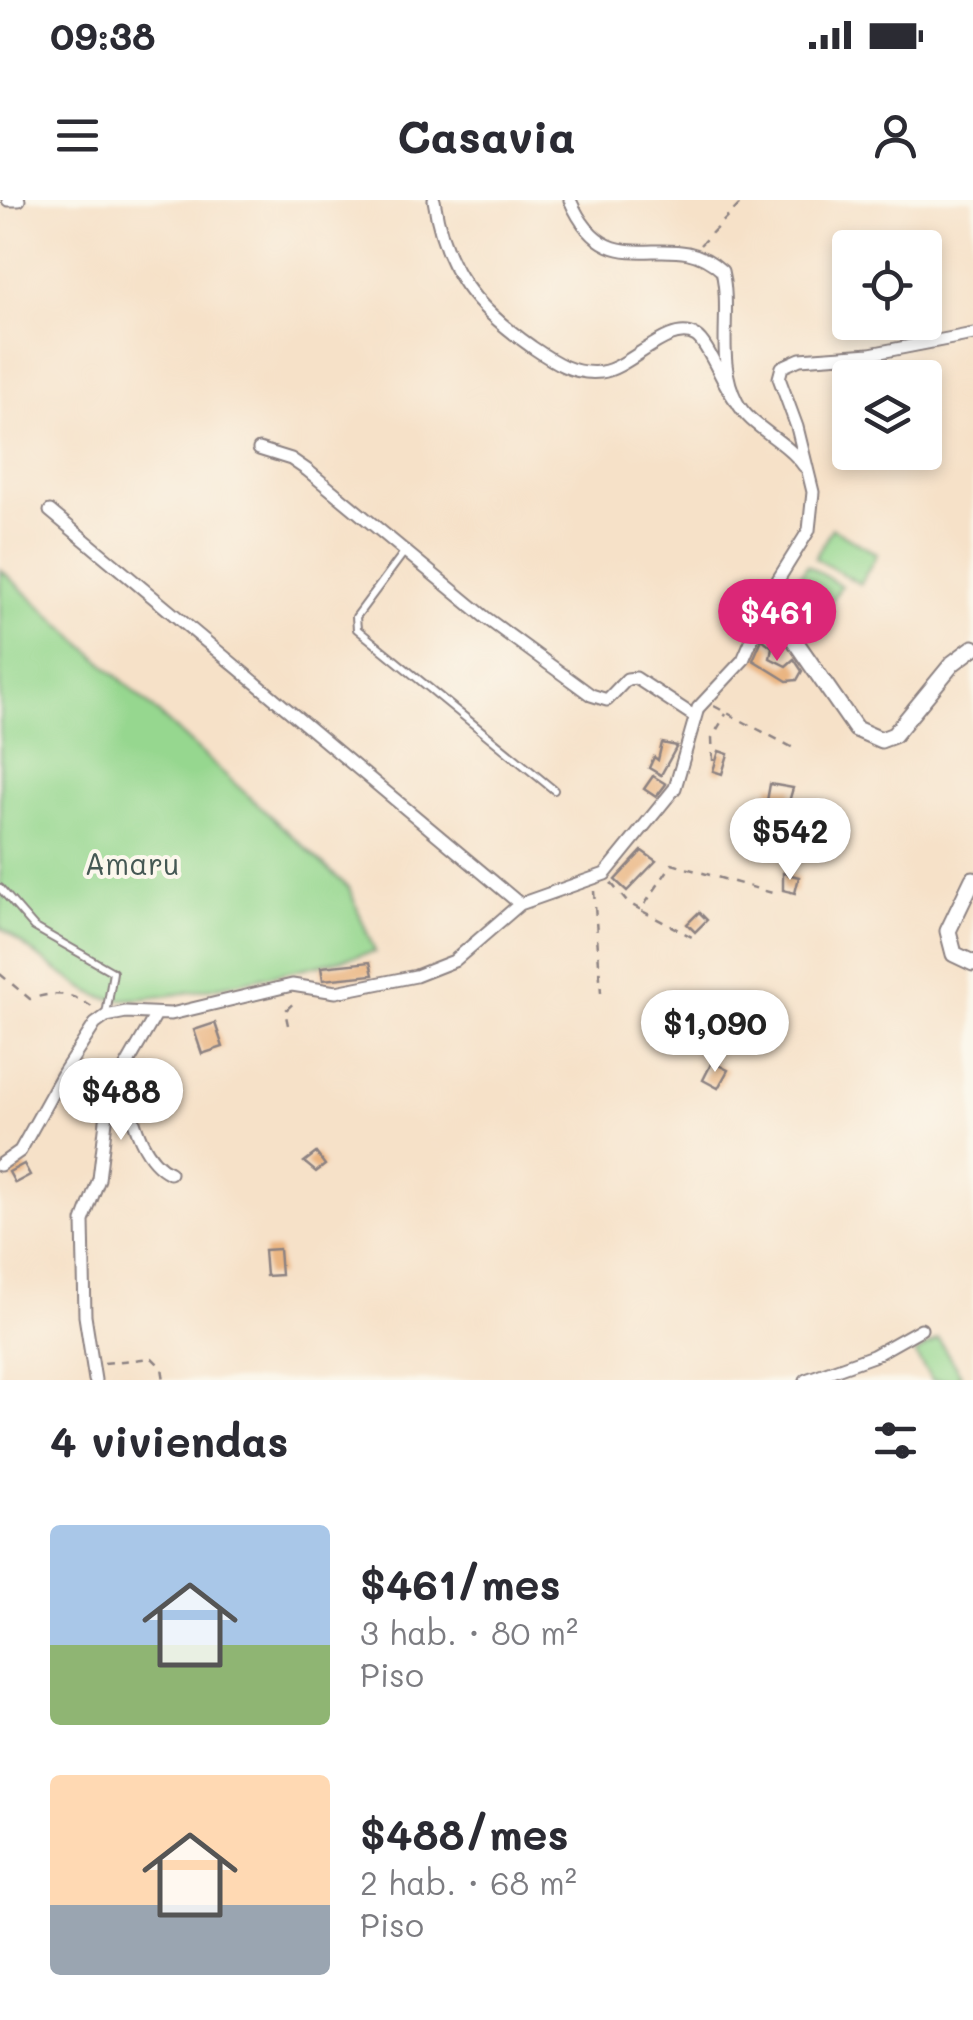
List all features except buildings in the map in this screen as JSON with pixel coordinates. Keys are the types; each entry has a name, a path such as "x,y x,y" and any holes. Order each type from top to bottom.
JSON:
{"street":[{"path":"8,200 20,200"},
{"path":"434,200 444,243 489,317 560,365 588,373 622,368 660,340 676,332 687,333 704,344 750,419 792,450 807,469"},
{"path":"570,200 594,240 606,246 691,254 712,262 722,272 721,329 736,401"},
{"path":"0,1165 20,1150 64,1072 106,1016 126,1012 155,1016 292,985 356,990 437,968 454,961 520,904 599,877 675,788 694,716 743,660 770,606 776,583 803,543 814,517 807,469 779,378 787,363 870,354 973,334"},
{"path":"259,449 291,459 307,470 486,618 591,695 607,700 627,680 636,678 694,716"},
{"path":"50,511 520,904"},
{"path":"770,606 856,728 881,740 894,736 953,663 973,648"},
{"path":"973,878 948,931 954,954 973,962"},
{"path":"95,1380 82,1240 84,1220 99,1178 109,1096 155,1016"},
{"path":"119,1073 147,1153 156,1167 170,1173"},
{"path":"806,1380 873,1356 921,1329"}],"lane":[{"path":"404,551 356,617 357,629 554,790"},
{"path":"0,888 34,927 113,972 106,1016"}],"path":[{"path":"691,254 732,218 744,200"},
{"path":"704,701 797,750"},
{"path":"713,762 712,738 726,712"},
{"path":"641,910 672,864 779,895"},
{"path":"599,877 627,902 692,937"},
{"path":"599,877 601,993"},
{"path":"0,974 30,999 42,992 71,994 106,1016"},
{"path":"288,1025 285,1011 311,988"},
{"path":"93,1364 152,1358 162,1368 164,1380"}],"green space":[{"path":"832,528 877,554 860,584 815,558"},
{"path":"807,565 841,586 830,604 796,582"},
{"name":"Amaru","path":"0,569 349,888 375,952 194,991 124,999 92,993 0,927"},
{"path":"938,1339 961,1375 954,1380 932,1380 915,1354"}]}
